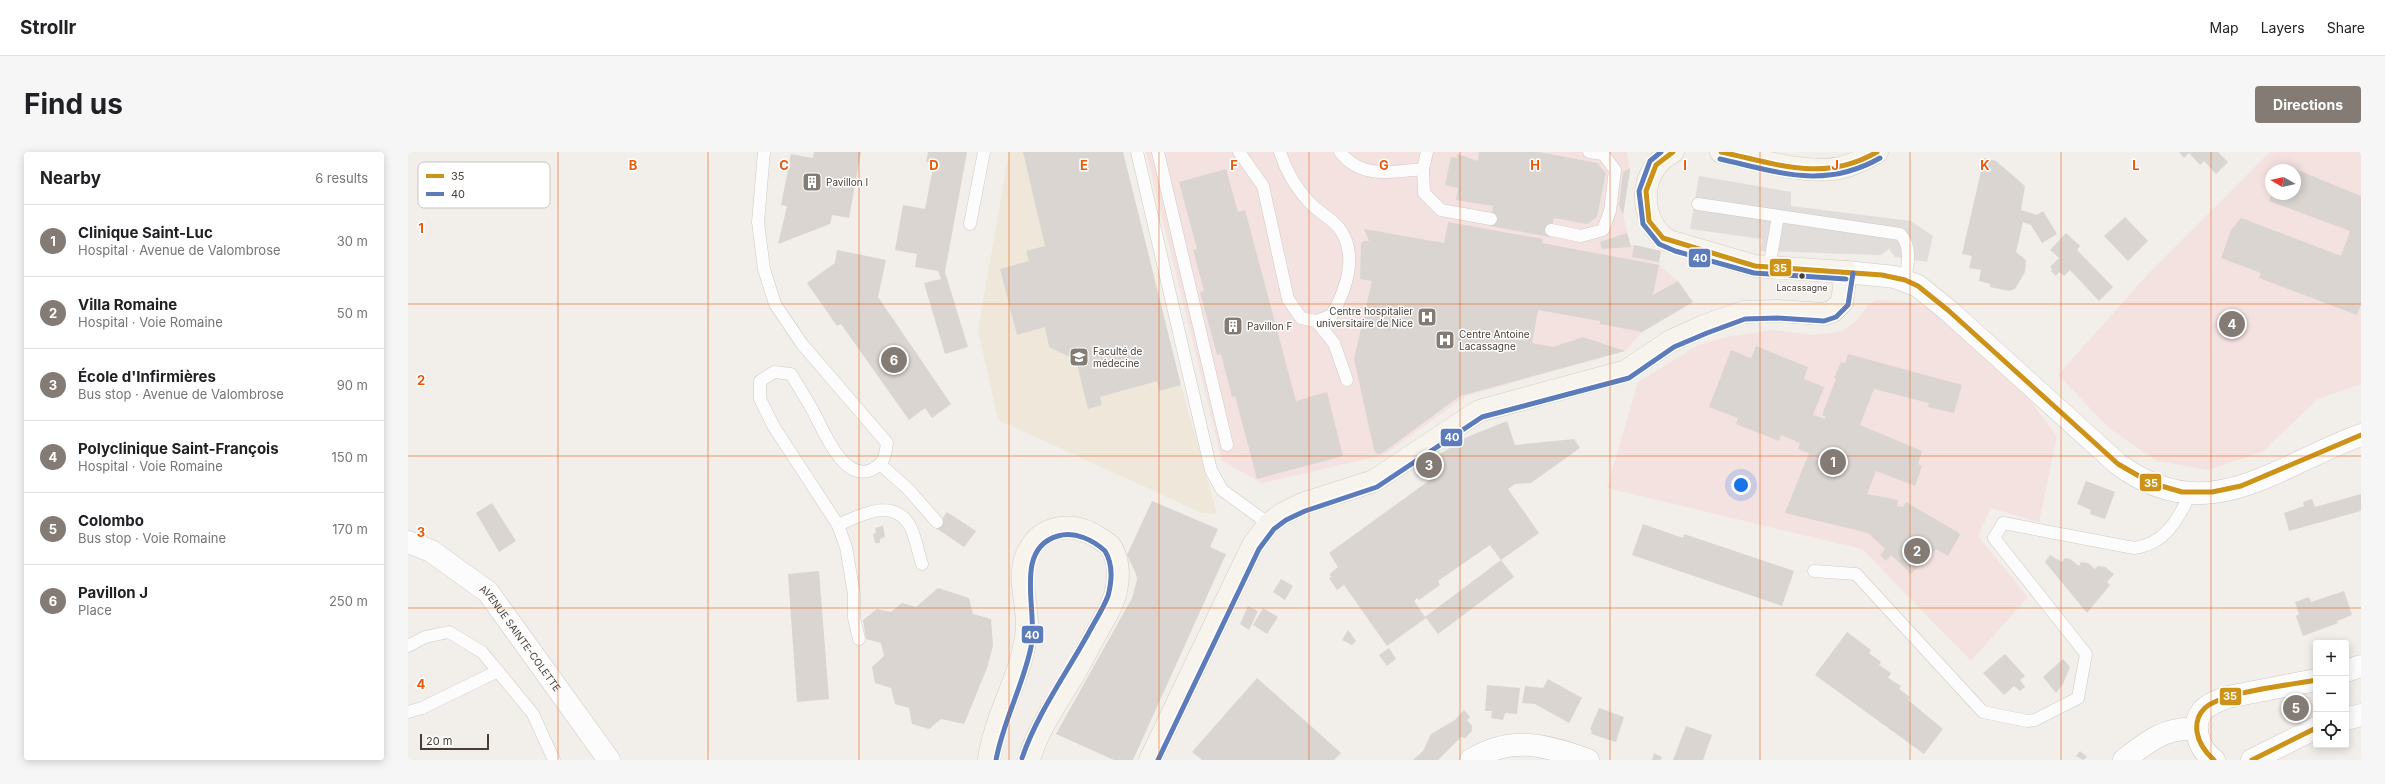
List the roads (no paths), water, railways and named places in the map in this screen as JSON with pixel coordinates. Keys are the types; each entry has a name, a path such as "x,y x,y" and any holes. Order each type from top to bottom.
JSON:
{"main road":[{"path":"1150,760 1253,545 1269,524 1282,514 1302,504 1374,481 1479,411 1626,370 1671,341 1704,326 1744,312 1777,311 1829,313 1837,309 1842,302 1846,272 1769,268 1740,263 1668,241 1657,232 1649,221 1646,191 1656,165 1673,152"},
{"path":"1722,152 1791,165 1829,169 1851,165 1876,152"},
{"path":"989,760 992,738 1000,712 1015,681 1023,650 1027,627 1023,573 1027,553 1038,536 1054,528 1079,528 1094,535 1111,547 1118,566 1117,586 1113,601 1073,675 1052,709 1033,748 1029,760"}],"street":[{"path":"1846,272 1882,275 1905,280 1918,286 1949,311 2118,464 2137,478 2157,486 2190,494 2217,494 2246,485 2361,435"},
{"name":"AVENUE SAINTE-COLETTE","path":"408,542 430,551 488,592 609,760"},
{"path":"2349,670 2361,666"},
{"path":"2214,760 2200,745 2197,729 2198,718 2204,709 2215,701 2228,697 2313,681"},
{"path":"2349,718 2361,715"},
{"path":"2124,760 2145,744 2169,730 2197,729"},
{"path":"2252,760 2313,730"},
{"path":"1471,760 1486,751 1508,746 1531,744 1554,748 1588,760"}],"lane":[{"path":"764,152 758,222 764,269 775,304 802,344 887,443 885,455 881,465 866,472 850,468 835,452 814,411 790,374 774,372 760,381 760,399 774,427 838,525 846,547 854,594 854,618 859,639"},
{"path":"970,224 984,152"},
{"path":"1137,152 1211,470 1222,490 1269,524"},
{"path":"1158,152 1227,445"},
{"path":"1239,152 1262,186 1288,299 1301,318 1316,321 1332,315 1340,300 1348,273 1348,248 1339,228 1309,202 1286,171 1280,152"},
{"path":"1340,152 1349,163 1378,173 1422,169"},
{"path":"1427,152 1422,169 1424,193 1441,210 1491,219"},
{"path":"1551,230 1581,236 1603,230 1610,211 1615,170 1604,154 1589,152"},
{"path":"1698,204 1900,234 1906,240 1908,250 1905,280"},
{"path":"1769,268 1778,216"},
{"path":"1316,321 1334,344 1347,380"},
{"path":"881,465 908,488 937,522"},
{"path":"1814,571 1856,574 1983,712 2027,721 2035,720 2078,698 2086,654 1994,538 2003,523 2134,548 2148,546 2163,537 2180,516 2190,494"},
{"path":"838,525 879,509 897,513 910,527 922,564"},
{"path":"408,646 425,637 449,632 482,652 533,714 554,760"},
{"path":"408,712 422,708 498,671"}],"place":[{"name":"Pavillon I","path":"812,182"},
{"name":"Lacassagne","path":"1802,276"},
{"name":"Centre hospitalier universitaire de Nice","path":"1427,317"},
{"name":"Polyclinique Saint-François","path":"2232,324"},
{"name":"Pavillon F","path":"1233,326"},
{"name":"Centre Antoine Lacassagne","path":"1445,340"},
{"name":"Faculté de médecine","path":"1079,357"},
{"name":"Pavillon J","path":"894,360"},
{"name":"Clinique Saint-Luc","path":"1833,462"},
{"name":"École d'Infirmières","path":"1429,465"},
{"name":"Villa Romaine","path":"1917,551"},
{"name":"Colombo","path":"2296,708"}]}
